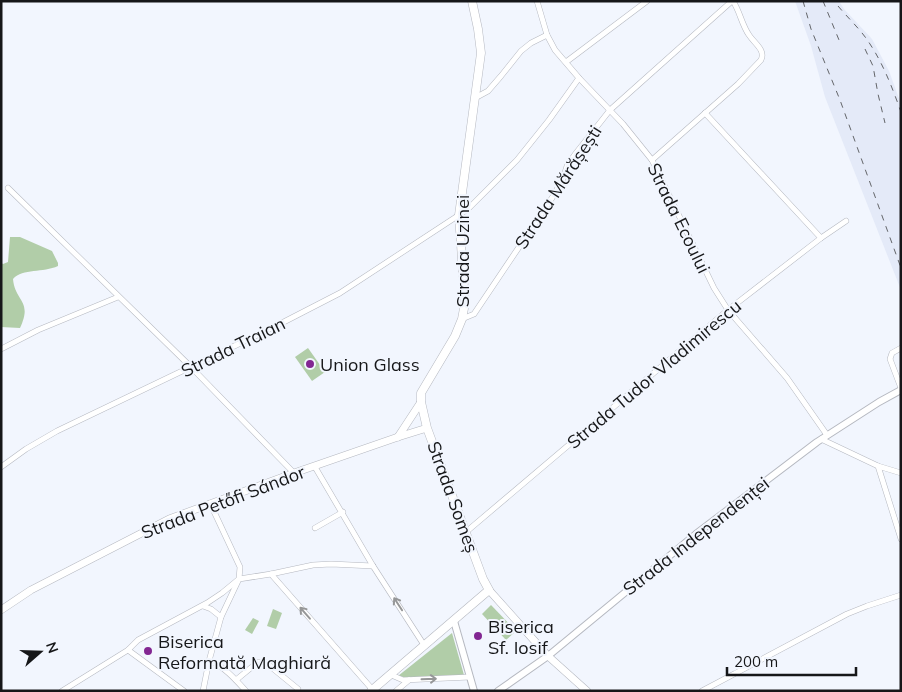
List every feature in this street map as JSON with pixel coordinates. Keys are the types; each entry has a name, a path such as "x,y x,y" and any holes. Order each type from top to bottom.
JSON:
{"main road":[{"name":"Strada Uzinei","path":"421,402 421,393 455,336 462,319 465,303 459,215 481,53 472,1"},
{"name":"Strada Someș","path":"421,402 427,428 483,579 489,590"},
{"path":"398,437 421,402"},
{"name":"Strada Petőfi Sándor","path":"1,610 31,590 168,519 294,473 427,428"},
{"path":"372,690 489,590 548,656 586,691"}],"street":[{"name":"Strada Ecoului","path":"537,1 547,35 555,50 623,124 652,160 714,288 728,310 787,378 824,437"},
{"path":"566,62 647,1"},
{"path":"652,160 706,113 762,60 763,52 748,35 738,9 732,1"},
{"name":"Strada Mărășești","path":"462,319 474,314 552,198 563,179 567,166 610,110 732,1"},
{"path":"475,98 488,91 531,43 547,35"},
{"name":"Strada Traian","path":"1,467 56,431 274,327 340,293 459,215 469,208 517,160 579,78"},
{"path":"706,113 821,238"},
{"path":"8,188 191,367 294,473"},
{"name":"Strada Tudor Vladimirescu","path":"466,532 728,310 846,221"},
{"path":"1,349 38,330 118,297"},
{"name":"Strada Independenței","path":"498,691 548,656 696,534 824,437 901,389 890,359 892,353 901,348"},
{"path":"824,437 878,466 901,473"},
{"path":"878,466 901,539"},
{"path":"315,467 373,566 424,645"},
{"path":"204,691 209,661 221,616 239,579 240,567 210,503"},
{"path":"315,528 343,512"},
{"path":"62,691 128,650 138,640 203,606 239,579 313,565 373,566"},
{"path":"271,574 372,690"},
{"path":"702,691 847,614 901,595"},
{"path":"203,606 212,609 221,616"},
{"path":"454,621 474,691"},
{"path":"128,650 184,691"},
{"path":"209,661 214,662 246,691"},
{"path":"236,680 261,661 265,662 298,689"},
{"path":"390,674 403,680 470,677"},
{"path":"396,691 410,680"}],"shaded area":[{"path":"795,1 839,1 872,39 889,71 901,104 901,290 825,97 811,46"}],"green space":[{"path":"10,237 20,237 52,251 58,263 58,266 22,273 13,279 14,287 24,306 25,312 20,328 1,327 1,263 8,262"},
{"name":"Union Glass","path":"308,348 325,372 312,381 295,357"},
{"path":"491,605 516,631 506,640 482,614"},
{"path":"273,609 282,613 276,629 267,626"},
{"path":"253,618 259,621 252,634 245,630"},
{"path":"452,633 464,675 409,678 398,676"}],"railway":[{"path":"803,1 811,29 840,100 901,268"},
{"path":"823,1 839,40"},
{"path":"838,6 873,49 887,75 901,112"},
{"path":"865,49 873,66 885,123"}],"place":[{"name":"Union Glass","path":"310,364"},
{"name":"Biserica Sf. Iosif","path":"478,636"},
{"name":"Biserica Reformată Maghiară","path":"148,651"}]}
